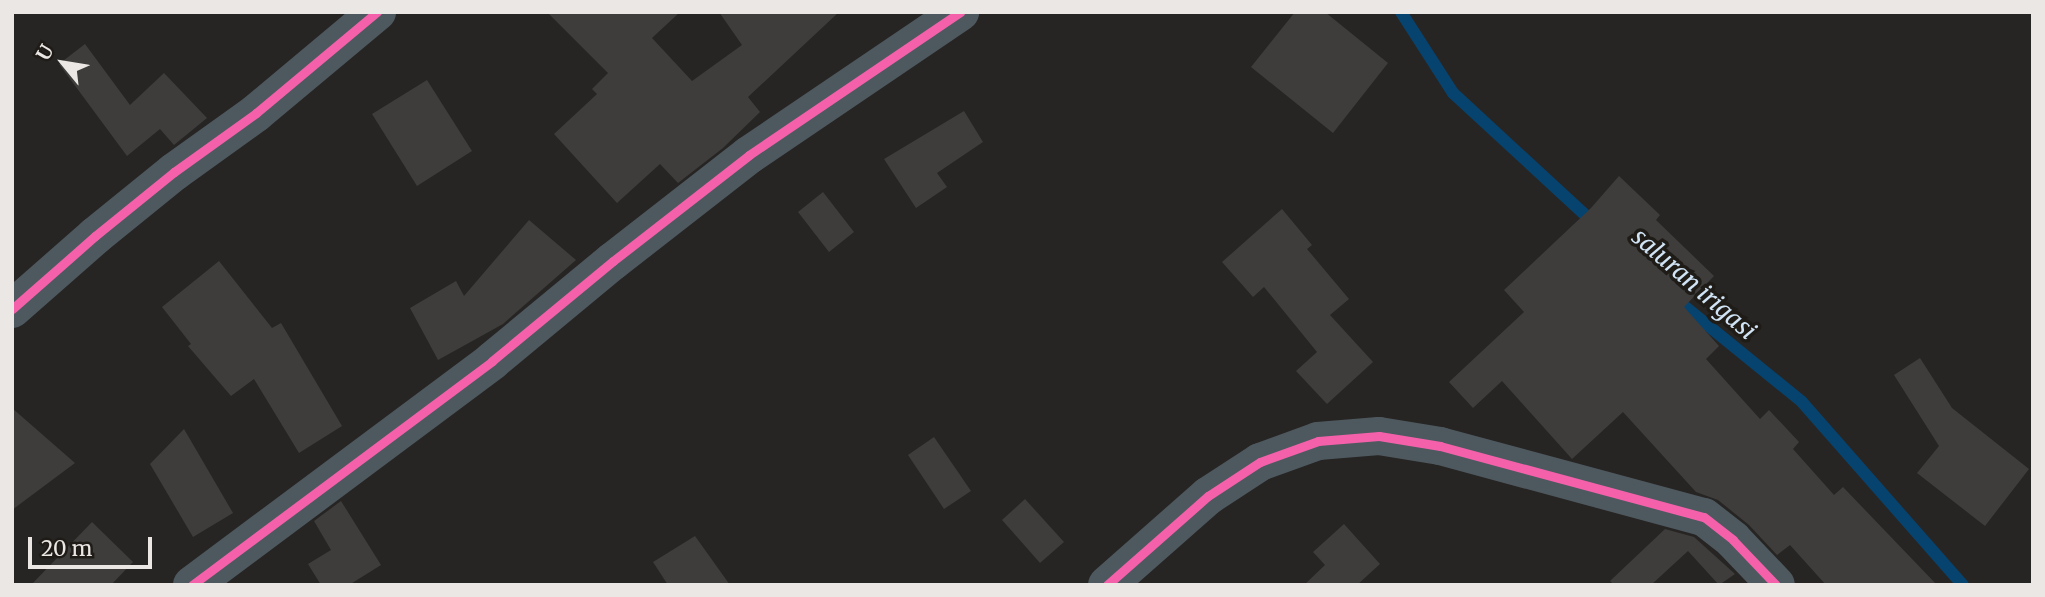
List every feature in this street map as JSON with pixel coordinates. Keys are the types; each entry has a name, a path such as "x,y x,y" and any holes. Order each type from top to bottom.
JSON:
{"street":[{"path":"12,309 95,236 174,172 256,113 377,12"},
{"path":"192,585 492,361 613,261 749,156 960,12"},
{"path":"1107,585 1208,496 1259,462 1318,441 1379,436 1430,444 1704,517 1732,540 1776,585"}],"building":[{"path":"547,12 680,12 652,38 692,81 742,45 719,12 839,12 748,97 760,112 723,148 678,183 660,164 617,203 554,134 597,94 592,89 608,73"},
{"path":"1295,12 1325,12 1388,63 1333,133 1251,67"},
{"path":"85,44 130,105 164,73 207,118 174,145 160,129 127,156 59,64"},
{"path":"427,80 472,151 417,186 372,114"},
{"path":"964,111 983,142 937,173 947,187 916,208 884,159"},
{"path":"1619,176 1660,215 1656,220 1714,276 1684,307 1719,346 1706,359 1760,419 1769,410 1799,442 1793,449 1834,495 1843,487 1937,585 1826,585 1790,545 1777,555 1749,525 1718,500 1696,492 1623,412 1572,459 1502,381 1473,408 1449,382 1524,312 1504,290 1591,208"},
{"path":"823,192 854,232 829,252 798,212"},
{"path":"1282,209 1312,245 1307,249 1349,299 1330,315 1373,362 1327,404 1296,371 1317,352 1264,287 1253,297 1222,262"},
{"path":"529,220 576,260 503,324 438,360 410,308 456,281 464,296"},
{"path":"219,261 272,328 281,323 342,426 299,453 254,379 231,396 188,346 191,344 162,307"},
{"path":"1920,358 1952,408 2029,469 1985,526 1917,473 1939,446 1894,375"},
{"path":"12,408 75,463 12,510"},
{"path":"184,429 233,513 193,537 150,464"},
{"path":"934,437 971,491 944,509 908,455"},
{"path":"1025,499 1064,542 1040,563 1002,520"},
{"path":"341,501 381,565 349,585 321,585 308,564 331,550 314,521"},
{"path":"92,522 133,562 111,585 31,585"},
{"path":"1344,524 1380,564 1357,585 1304,585 1325,565 1313,552"},
{"path":"1665,529 1694,537 1735,574 1719,585 1688,551 1651,585 1614,585 1610,581"},
{"path":"695,536 730,585 668,585 653,562"}],"waterway":[{"name":"saluran irigasi","path":"1401,12 1453,93 1596,225"},
{"name":"saluran irigasi","path":"1673,297 1802,402 1963,585"}],"cycle path":[{"path":"12,309 95,236 174,172 256,113 377,12"},
{"path":"192,585 492,361 613,261 749,155 960,12"},
{"path":"1107,585 1208,496 1260,462 1318,441 1379,436 1440,446 1704,517 1733,540 1776,585"}]}
